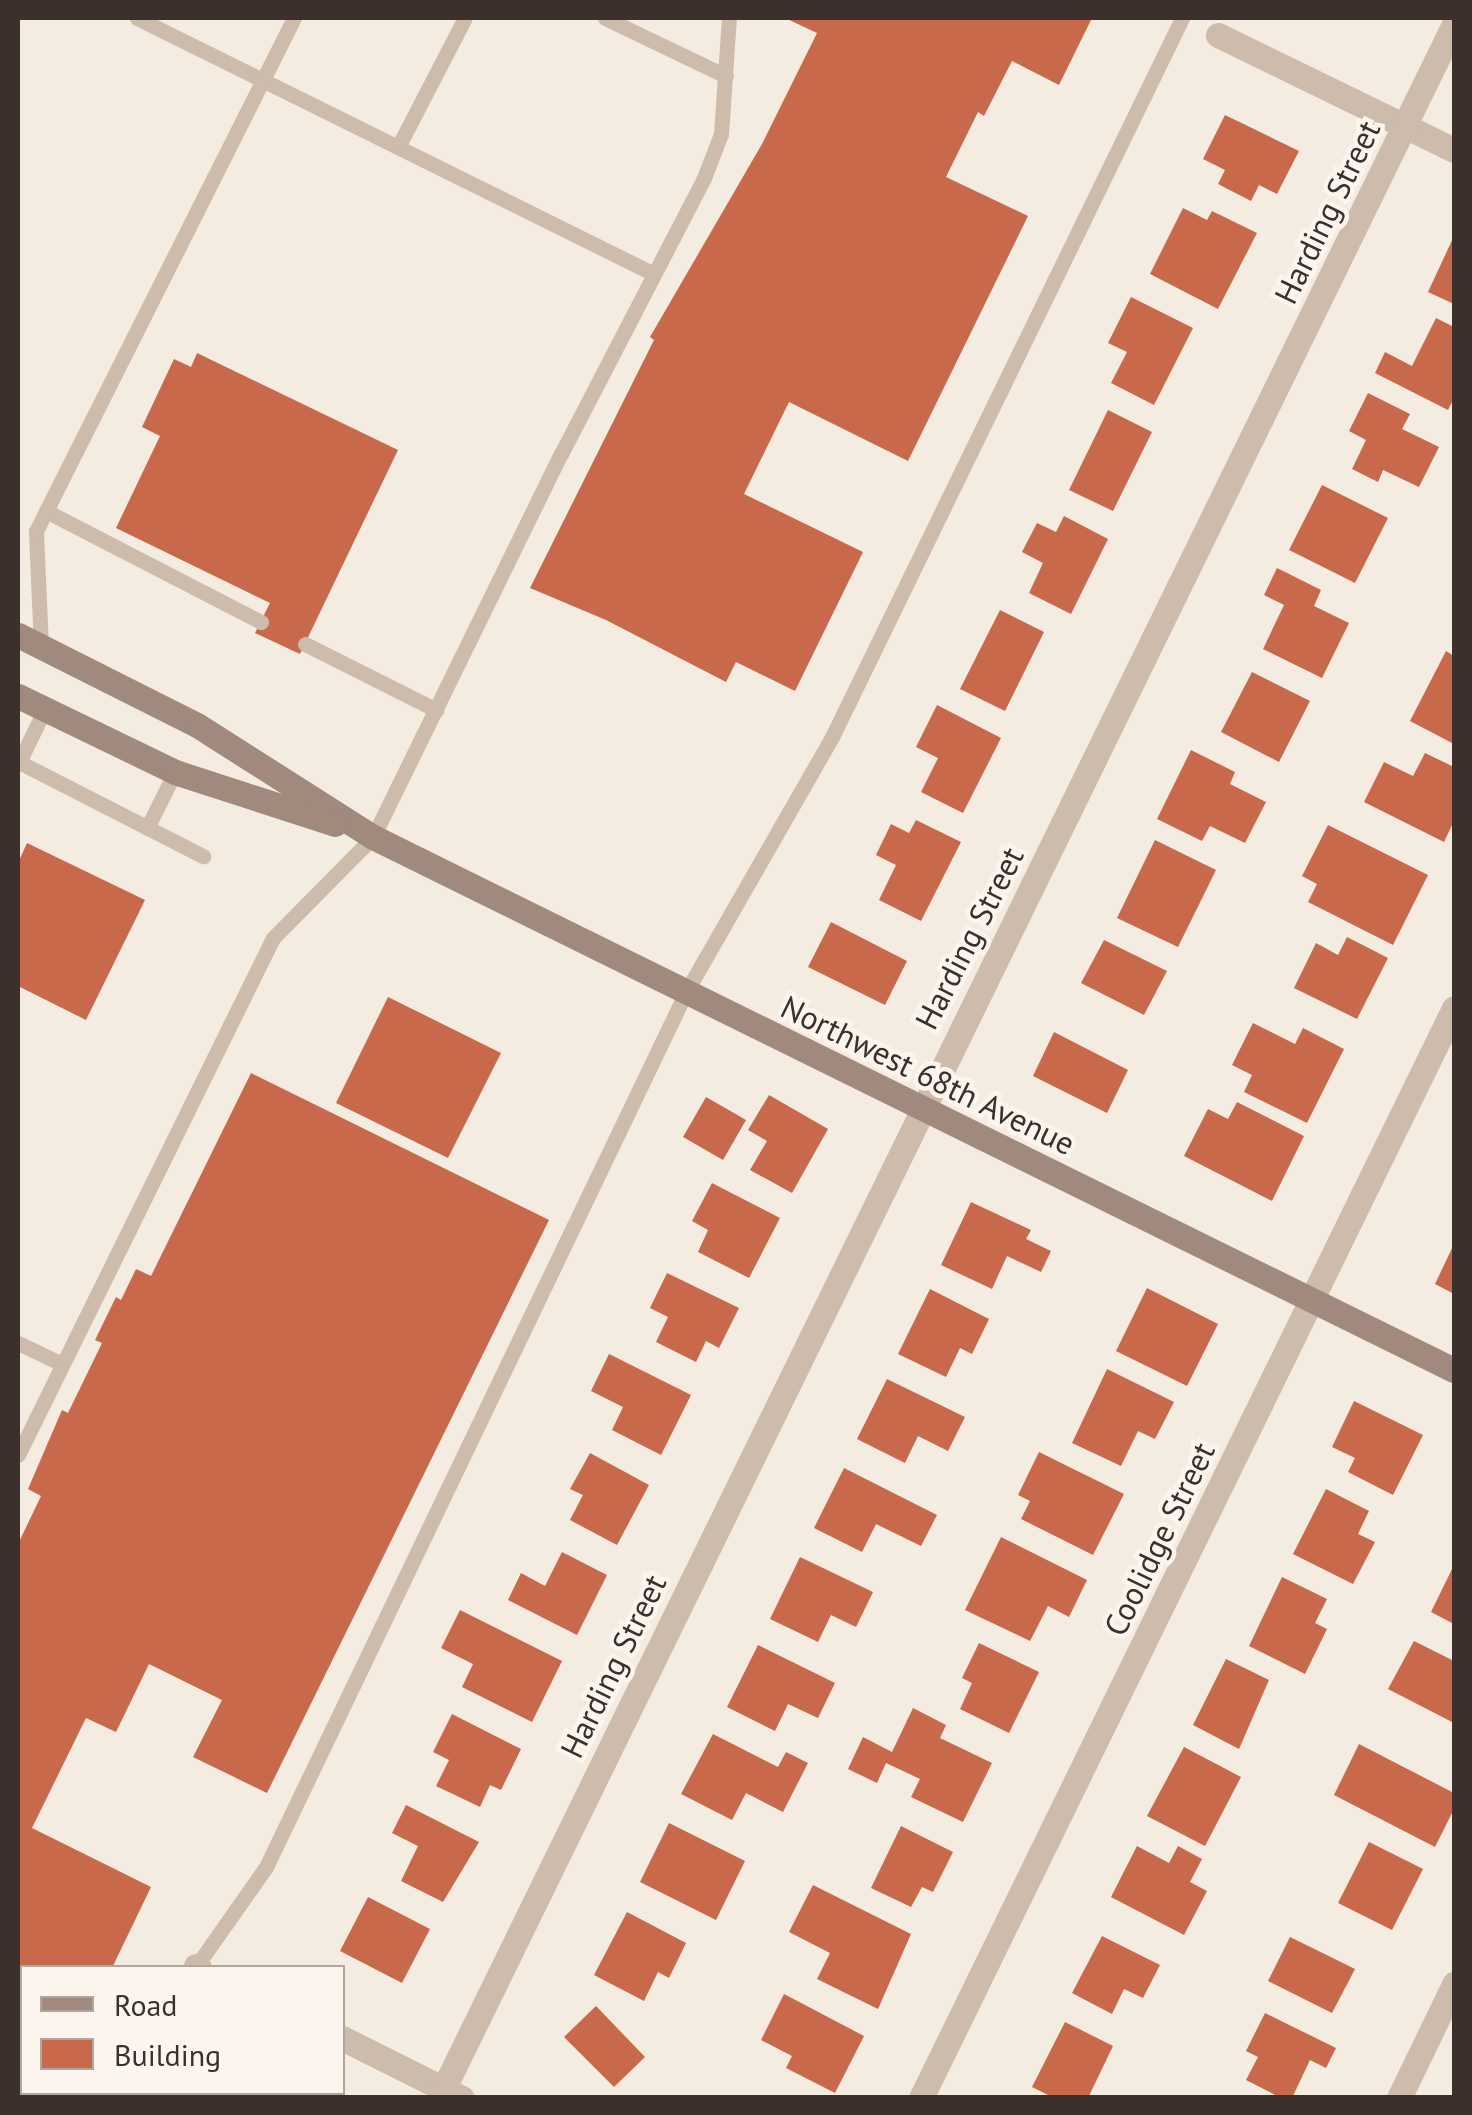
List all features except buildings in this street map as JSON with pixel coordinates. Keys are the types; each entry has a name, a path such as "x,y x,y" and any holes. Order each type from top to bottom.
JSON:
{"street":[{"name":"Harding Street","path":"448,2094 920,1108 1454,24"},
{"path":"1218,35 1454,150"},
{"name":"Northwest 68th Avenue","path":"29,641 196,725 373,837 1454,1370"},
{"name":"Northwest 68th Avenue","path":"18,696 175,772 373,837"},
{"name":"Coolidge Street","path":"921,2098 1454,1008"},
{"path":"1399,2098 1454,1984"},
{"path":"345,2040 448,2094"}],"lane":[{"path":"137,18 654,274"},
{"path":"29,641 36,531 294,18"},
{"path":"398,147 464,18"},
{"path":"605,18 726,76"},
{"path":"18,1455 272,938 373,837 654,274 721,134 729,18"},
{"path":"198,1965 266,1867 686,992 832,737 1182,18"},
{"path":"46,511 261,622"},
{"path":"305,644 436,710"},
{"path":"45,709 18,763 203,856"},
{"path":"147,828 175,772"},
{"path":"18,1343 62,1364"}]}
